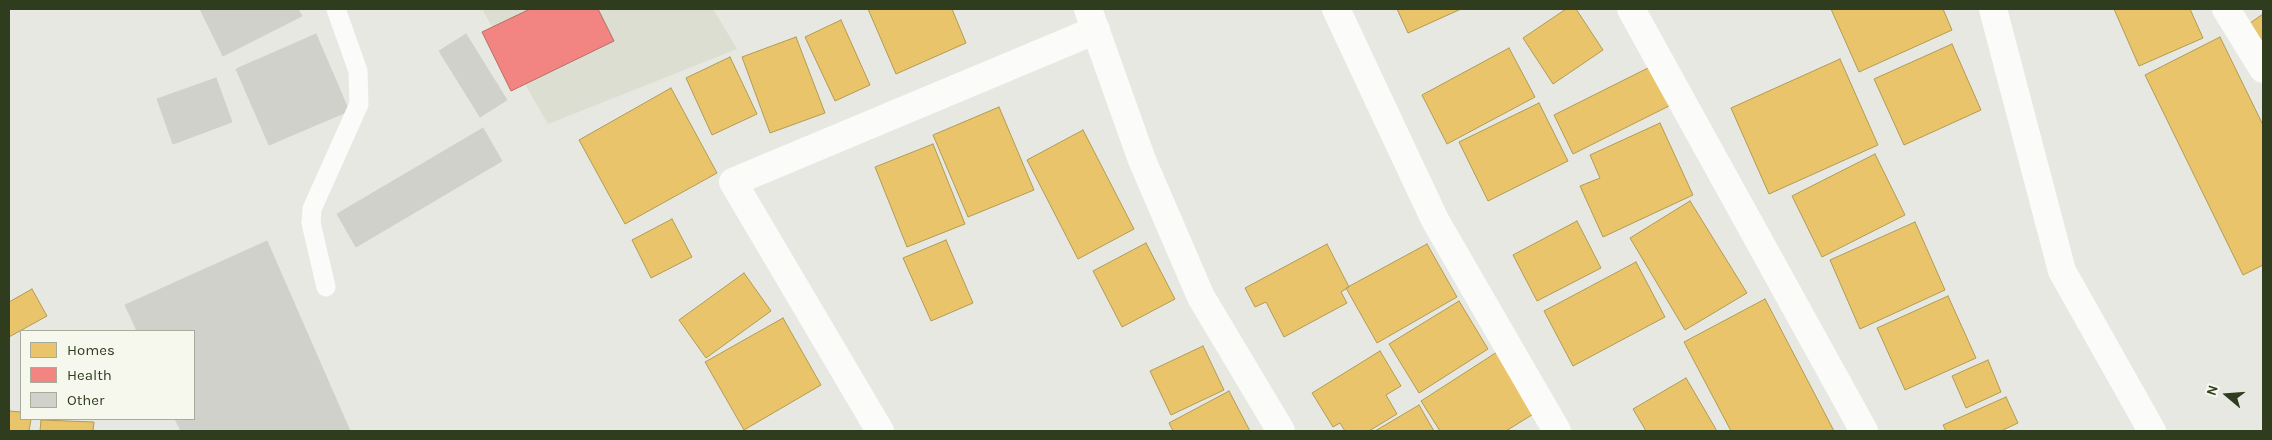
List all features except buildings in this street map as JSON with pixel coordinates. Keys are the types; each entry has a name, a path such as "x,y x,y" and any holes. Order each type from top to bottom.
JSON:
{"street":[{"path":"1336,9 1435,220 1558,431"},
{"path":"1631,9 1864,431"},
{"path":"1993,9 2062,271 2152,431"},
{"path":"2226,9 2263,69"},
{"path":"880,431 734,182 1092,20 1142,160 1201,297 1281,431"}],"lane":[{"path":"326,287 311,223 312,209 358,104 358,72 336,9"}],"shaded area":[{"path":"482,9 713,9 737,49 548,124"}]}
